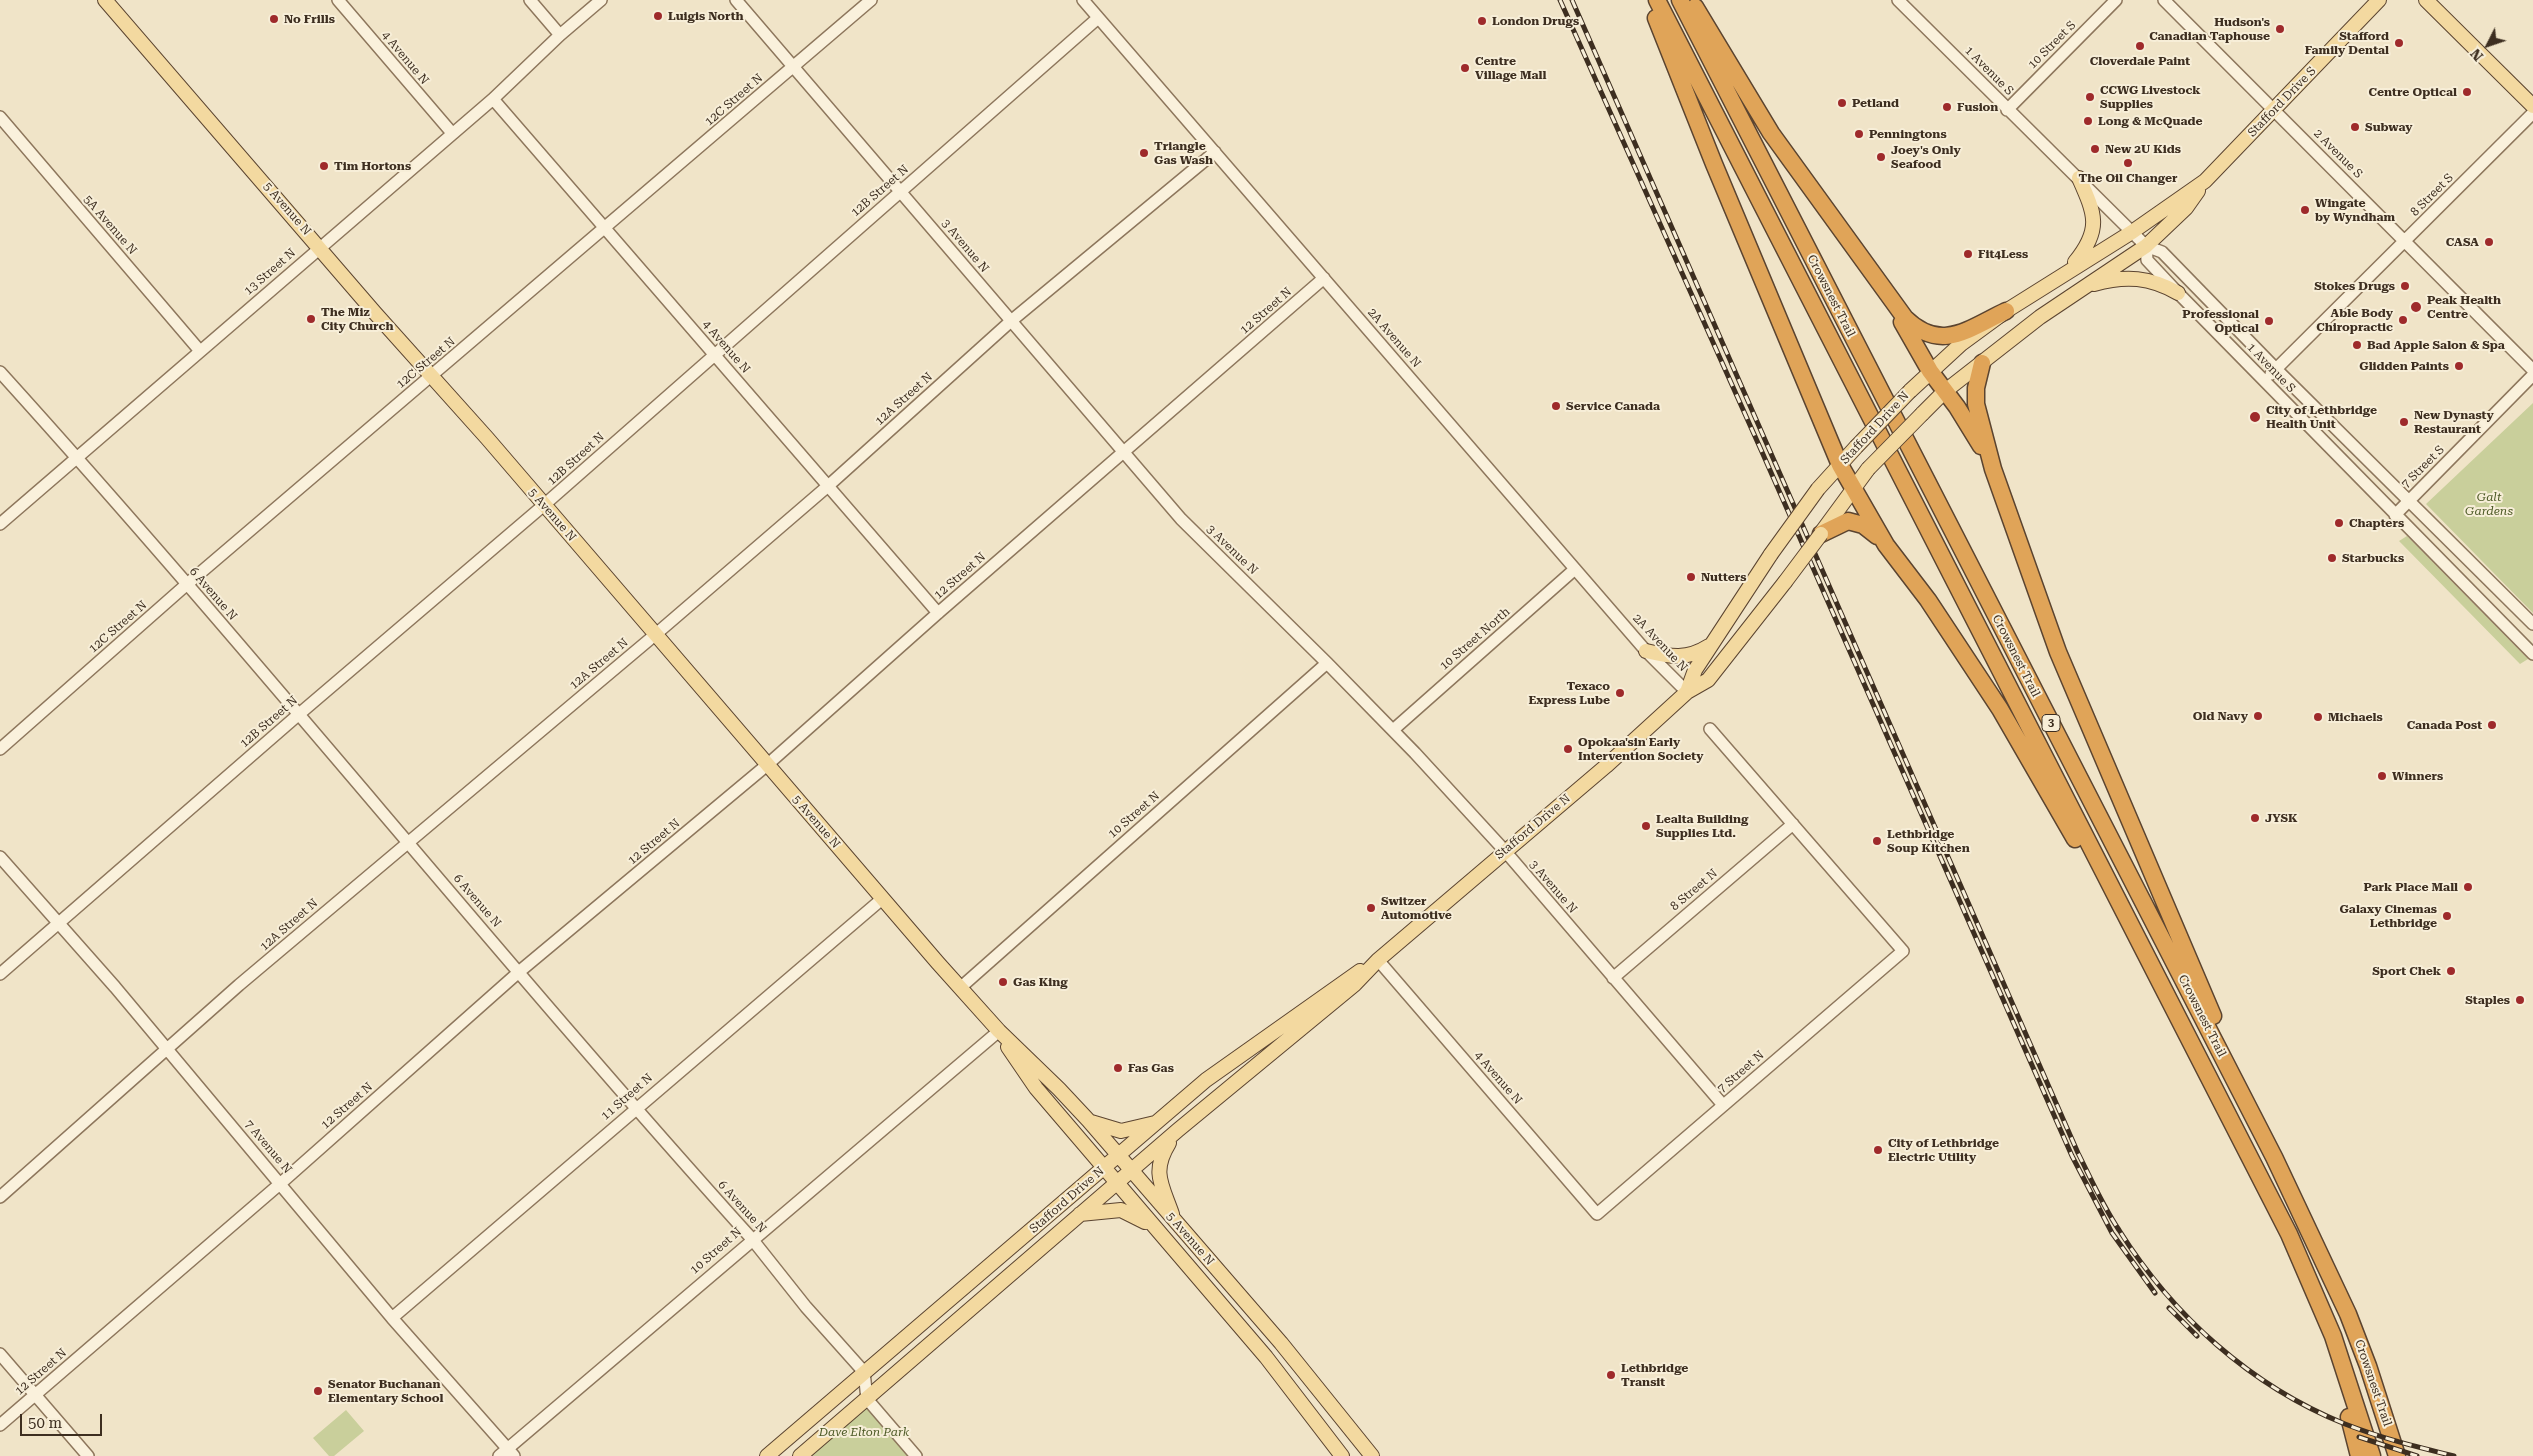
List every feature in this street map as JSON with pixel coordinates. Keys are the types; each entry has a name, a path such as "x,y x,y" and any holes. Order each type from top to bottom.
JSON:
{"highway":[{"path":"1649,0 1725,192 1840,466 1853,492 1886,545 1928,600 2000,709 2197,1054"},
{"name":"Crowsnest Trail","path":"1657,0 2289,1234 2333,1336 2372,1456"},
{"name":"Crowsnest Trail","path":"1680,0 2274,1158 2348,1314 2368,1366 2397,1456"},
{"path":"1691,0 1771,132 1905,318 1916,328 1929,335 1940,337 1959,333 2006,311"},
{"path":"1879,283 1930,371 1976,435 1993,469"},
{"path":"1982,363 1976,388 1976,404 1993,469 2079,706 2274,1158 2323,1244 2362,1330 2409,1456"},
{"path":"1821,534 1834,522 1848,521 1863,525 1886,545"},
{"path":"2289,1234 2345,1403 2359,1456"}],"main road":[{"name":"5 Avenue N","path":"105,0 656,634 960,988 999,1031 1088,1120 1281,1343 1372,1456"},
{"name":"Stafford Drive S","path":"2146,246 2186,208 2206,181 2379,0"},
{"path":"2426,0 2533,106"},
{"path":"2066,272 2086,249 2092,236 2094,222 2092,207 2079,178"},
{"name":"Stafford Drive S","path":"2132,232 2206,181"},
{"name":"Stafford Drive N","path":"1687,692 1695,670 1772,554 1818,489 1910,391 1930,371 2006,311 2132,232"},
{"name":"Stafford Drive N","path":"1834,522 1868,469 1944,392 2082,288 2146,246"},
{"path":"2082,288 2120,278 2137,278 2150,280 2178,293"},
{"name":"Stafford Drive N","path":"800,1456 1178,1130 1355,984 1378,960 1606,766 1687,692 1708,680 1717,672 1821,534"},
{"path":"1646,651 1669,657 1687,657 1714,643"},
{"name":"Stafford Drive N","path":"767,1456 1206,1080 1350,977 1378,960"},
{"name":"5 Avenue N","path":"999,1031 1030,1081 1266,1358 1342,1456"},
{"path":"1088,1120 1121,1131 1158,1122"},
{"path":"1175,1222 1158,1166 1160,1158 1178,1130"},
{"path":"1080,1214 1121,1210 1154,1227"}],"street":[{"name":"4 Avenue N","path":"338,0 452,133"},
{"path":"530,0 560,35"},
{"name":"13 Street N","path":"0,524 493,99 600,0"},
{"name":"3 Avenue N","path":"736,0 1181,519 1328,663 1393,730 1504,851 1723,1105"},
{"name":"12C Street N","path":"0,749 186,585 872,0"},
{"name":"2A Avenue N","path":"1083,0 1646,651 1687,692"},
{"name":"1 Avenue S","path":"1898,0 2146,246 2159,249 2276,369 2533,624"},
{"name":"10 Street S","path":"2007,110 2116,0"},
{"name":"2 Avenue S","path":"2164,0 2533,370"},
{"name":"12B Street N","path":"0,974 298,715 544,506 714,354 1098,18"},
{"name":"4 Avenue N","path":"493,99 938,613"},
{"name":"8 Street S","path":"2264,380 2533,113"},
{"name":"5A Avenue N","path":"0,118 200,351"},
{"name":"12A Street N","path":"0,1197 408,842 656,634 828,486 1011,321 1215,152"},
{"name":"1 Avenue S","path":"2146,246 2147,260 2178,293 2533,654"},
{"name":"12 Street N","path":"0,1425 280,1183 520,971 767,765 938,613 1324,278"},
{"name":"6 Avenue N","path":"0,372 77,457 636,1107 752,1239 806,1307 864,1372"},
{"name":"7 Street S","path":"2395,515 2533,375"},
{"name":"10 Street North","path":"1393,730 1575,569"},
{"name":"10 Street N","path":"960,988 1328,663"},
{"path":"1710,729 1793,824"},
{"name":"7 Street N","path":"1597,1214 1904,951 1793,824"},
{"name":"8 Street N","path":"1613,978 1793,824"},
{"name":"7 Avenue N","path":"0,857 168,1050 507,1454"},
{"name":"11 Street N","path":"392,1318 636,1107 882,899"},
{"name":"4 Avenue N","path":"1378,960 1597,1214"},
{"name":"10 Street N","path":"507,1454 752,1239 999,1031"},
{"path":"0,1354 88,1456"},
{"path":"864,1372 867,1399 916,1456"}],"green space":[{"name":"Galt Gardens","path":"2533,403 2533,613 2426,504"},
{"path":"2407,536 2528,659 2520,664 2399,541"},
{"name":"Dave Elton Park","path":"867,1399 916,1456 800,1456"},
{"path":"346,1410 364,1431 334,1456 329,1456 313,1438"}],"railway":[{"path":"1560,0 1762,452 2072,1156 2112,1233 2155,1293"},
{"path":"1572,0 2078,1153 2113,1221 2140,1261 2189,1319 2246,1369 2278,1390 2345,1424 2413,1446 2454,1456"},
{"path":"2169,1308 2197,1336"},
{"path":"2359,1437 2417,1456"}],"place":[{"name":"Luigis North","path":"658,16"},
{"name":"No Frills","path":"274,19"},
{"name":"London Drugs","path":"1482,21"},
{"name":"Hudson's Canadian Taphouse","path":"2280,29"},
{"name":"Stafford Family Dental","path":"2399,43"},
{"name":"Cloverdale Paint","path":"2140,46"},
{"name":"Centre Village Mall","path":"1465,68"},
{"name":"Centre Optical","path":"2467,92"},
{"name":"CCWG Livestock Supplies","path":"2090,97"},
{"name":"Petland","path":"1842,103"},
{"name":"Fusion","path":"1947,107"},
{"name":"Long & McQuade","path":"2088,121"},
{"name":"Subway","path":"2355,127"},
{"name":"Penningtons","path":"1859,134"},
{"name":"New 2U Kids","path":"2095,149"},
{"name":"Triangle Gas Wash","path":"1144,153"},
{"name":"Joey's Only Seafood","path":"1881,157"},
{"name":"The Oil Changer","path":"2128,163"},
{"name":"Tim Hortons","path":"324,166"},
{"name":"Wingate by Wyndham","path":"2305,210"},
{"name":"CASA","path":"2489,242"},
{"name":"Fit4Less","path":"1968,254"},
{"name":"Stokes Drugs","path":"2405,286"},
{"name":"Peak Health Centre","path":"2416,307"},
{"name":"The Miz City Church","path":"311,319"},
{"name":"Able Body Chiropractic","path":"2403,320"},
{"name":"Professional Optical","path":"2269,321"},
{"name":"Bad Apple Salon & Spa","path":"2357,345"},
{"name":"Glidden Paints","path":"2459,366"},
{"name":"Service Canada","path":"1556,406"},
{"name":"City of Lethbridge Health Unit","path":"2255,417"},
{"name":"New Dynasty Restaurant","path":"2404,422"},
{"name":"Chapters","path":"2339,523"},
{"name":"Starbucks","path":"2332,558"},
{"name":"Nutters","path":"1691,577"},
{"name":"Texaco Express Lube","path":"1620,693"},
{"name":"Old Navy","path":"2258,716"},
{"name":"Michaels","path":"2318,717"},
{"name":"Canada Post","path":"2492,725"},
{"name":"Opokaa'sin Early Intervention Society","path":"1568,749"},
{"name":"Winners","path":"2382,776"},
{"name":"JYSK","path":"2255,818"},
{"name":"Lealta Building Supplies Ltd.","path":"1646,826"},
{"name":"Lethbridge Soup Kitchen","path":"1877,841"},
{"name":"Park Place Mall","path":"2468,887"},
{"name":"Switzer Automotive","path":"1371,908"},
{"name":"Galaxy Cinemas Lethbridge","path":"2447,916"},
{"name":"Sport Chek","path":"2451,971"},
{"name":"Gas King","path":"1003,982"},
{"name":"Staples","path":"2520,1000"},
{"name":"Fas Gas","path":"1118,1068"},
{"name":"City of Lethbridge Electric Utility","path":"1878,1150"},
{"name":"Lethbridge Transit","path":"1611,1375"},
{"name":"Senator Buchanan Elementary School","path":"318,1391"}]}
